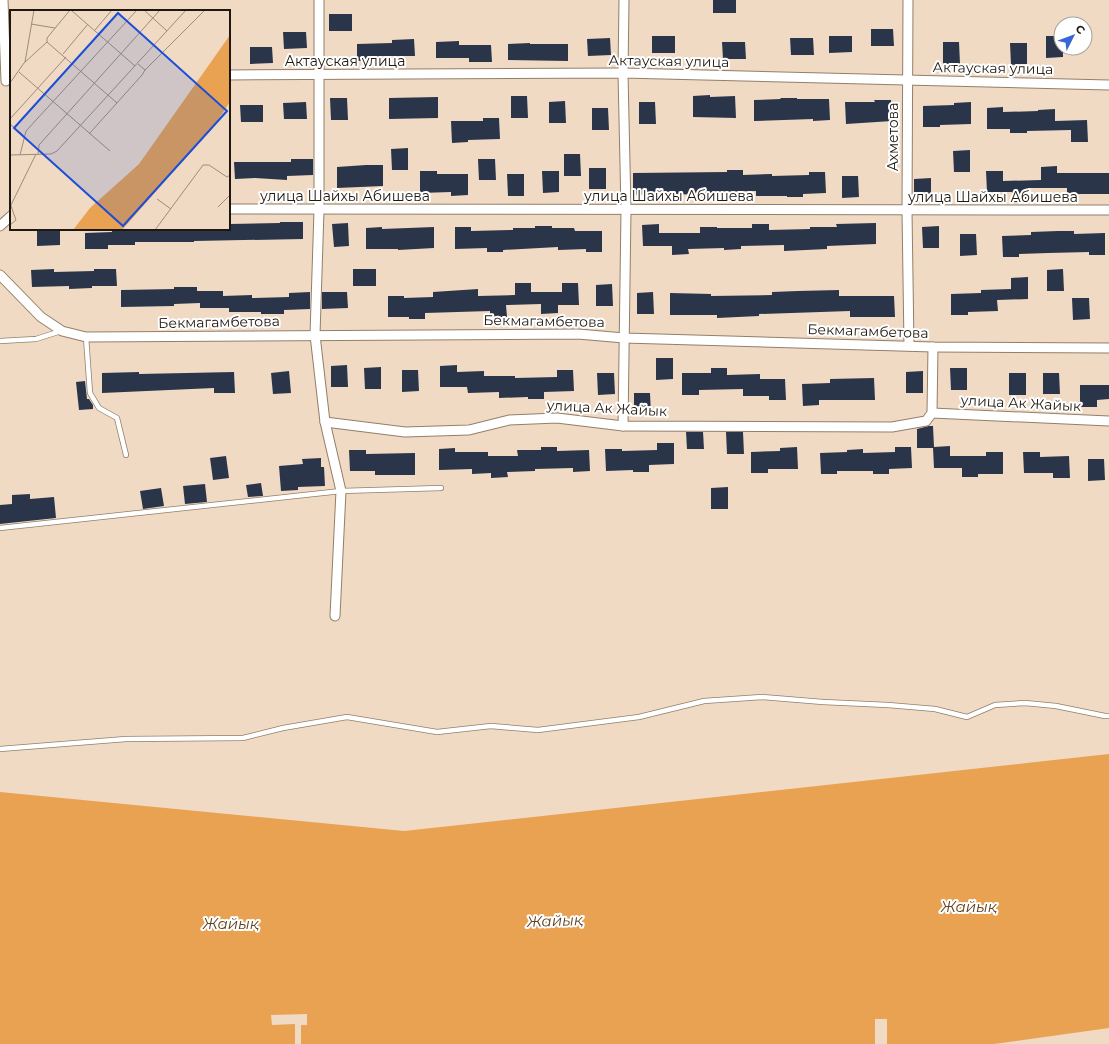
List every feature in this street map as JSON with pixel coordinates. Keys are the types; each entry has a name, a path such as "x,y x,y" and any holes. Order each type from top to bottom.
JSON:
{"street":[{"path":"3,0 6,81"},
{"path":"319,0 319,210 315,335 325,422 341,492 334,616"},
{"path":"623,426 626,210 623,73 624,0"},
{"name":"Ахметова","path":"908,0 907,211 909,346"},
{"name":"Актауская улица","path":"230,75 623,73 1109,85"},
{"name":"улица Шайхы Абишева","path":"230,209 907,211 1109,210"},
{"path":"0,226 10,217"},
{"name":"Бекмагамбетова","path":"0,275 41,317 62,331 86,337 578,334 624,338 933,347 1109,348"},
{"path":"932,413 933,347"},
{"name":"улица Ак Жайык","path":"325,422 405,432 469,430 509,420 557,418 623,426 892,427 926,421 932,413 1109,421"}],"lane":[{"path":"0,341 36,340 62,331"},
{"path":"86,337 90,393 99,408 117,418 126,456"},
{"path":"0,528 341,492 441,488"},
{"path":"0,749 126,739 243,738 283,728 347,717 437,732 491,726 538,730 639,717 704,701 762,697 935,709 967,717 995,705 1025,703 1056,706 1109,716"}],"water":[{"name":"Жайық","path":"1109,754 1109,1028 994,1044 0,1044 0,792 404,831"}],"pier":[{"path":"307,1014 307,1025 301,1025 301,1044 295,1044 295,1024 272,1025 271,1015"},
{"path":"875,1019 887,1019 887,1044 875,1044"}],"building":[{"path":"713,0 736,0 736,13 713,13"},
{"path":"329,14 352,14 352,31 329,31"},
{"path":"871,29 893,29 894,46 871,46"},
{"path":"283,32 306,32 307,48 284,49"},
{"path":"652,36 675,36 675,53 652,53"},
{"path":"829,36 852,36 852,52 829,53"},
{"path":"1046,36 1053,36 1053,56 1063,57 1046,58"},
{"path":"610,38 611,55 588,56 587,39"},
{"path":"790,38 813,38 814,55 791,55"},
{"path":"414,39 415,56 380,56 380,60 357,61 357,44 392,43 392,40"},
{"path":"459,41 459,45 491,45 492,62 469,62 469,58 436,58 436,42"},
{"path":"722,42 745,42 746,59 723,59"},
{"path":"943,42 959,42 960,64 943,64"},
{"path":"1010,43 1027,43 1027,64 1011,65"},
{"path":"508,44 568,44 568,61 508,60"},
{"path":"250,47 272,47 273,63 250,64"},
{"path":"710,95 710,97 735,96 736,118 693,117 693,96"},
{"path":"511,96 527,96 528,118 511,118"},
{"path":"438,97 438,118 389,119 389,98"},
{"path":"330,98 347,98 348,120 331,120"},
{"path":"780,98 829,99 830,120 813,121 813,119 754,121 754,100 781,99"},
{"path":"874,100 891,100 892,121 846,124 845,102 875,102"},
{"path":"565,101 566,123 549,123 549,102"},
{"path":"306,102 307,119 284,119 283,103"},
{"path":"639,102 655,102 656,124 639,124"},
{"path":"971,102 971,124 923,127 923,106 954,105 954,103"},
{"path":"240,105 263,105 263,122 241,122"},
{"path":"1003,107 1003,112 1055,109 1055,121 1087,120 1088,142 1071,142 1071,130 1010,133 1010,129 987,129 987,108"},
{"path":"592,108 608,108 609,130 592,130"},
{"path":"483,118 499,118 500,139 468,140 468,142 452,143 451,121 483,121"},
{"path":"408,148 408,170 392,170 391,149"},
{"path":"970,150 970,172 954,172 953,151"},
{"path":"564,154 580,154 581,176 564,176"},
{"path":"291,159 313,159 313,175 287,176 287,180 255,178 235,179 234,162 291,162"},
{"path":"478,159 495,159 496,180 479,180"},
{"path":"383,165 383,186 337,188 337,167"},
{"path":"1057,166 1057,173 1109,173 1109,194 1067,194 1067,188 1029,188 1029,202 1012,202 1012,192 987,192 986,171 1003,171 1003,181 1041,180 1041,167"},
{"path":"589,168 606,168 606,189 589,189"},
{"path":"727,170 743,170 743,175 772,174 772,176 809,175 809,172 825,172 826,193 803,194 803,197 756,196 756,191 717,192 717,194 633,195 633,173 727,172"},
{"path":"420,171 437,171 437,174 468,174 468,195 451,196 451,192 420,193"},
{"path":"542,171 559,171 559,192 543,193"},
{"path":"507,174 524,174 524,196 508,196"},
{"path":"842,176 858,176 859,197 842,198"},
{"path":"931,178 931,200 914,200 914,179"},
{"path":"303,222 303,239 135,242 135,245 108,245 108,249 85,249 85,233 112,232 112,230 230,230 230,224"},
{"path":"348,223 349,246 334,247 332,224"},
{"path":"876,223 876,244 827,246 827,249 784,251 784,245 741,246 741,249 724,250 724,248 688,249 689,254 672,255 672,246 643,246 642,225 659,224 659,233 700,233 700,227 752,228 752,224 769,224 769,230 810,229 810,227 837,227 836,224"},
{"path":"535,226 574,228 575,231 602,231 602,252 586,252 586,249 558,250 558,247 503,250 503,252 487,252 487,248 455,249 455,227 471,227 471,231 513,230 513,228 535,228"},
{"path":"939,226 939,248 923,248 922,227"},
{"path":"382,227 382,229 434,227 434,248 398,250 366,249 366,228"},
{"path":"37,230 60,230 60,245 37,246"},
{"path":"1074,231 1074,234 1105,233 1105,255 1089,255 1089,252 1019,254 1019,257 1003,257 1002,236 1031,235 1031,232"},
{"path":"960,234 976,234 977,255 960,256"},
{"path":"54,269 54,272 116,269 117,286 92,286 92,288 69,289 69,286 32,287 31,270"},
{"path":"353,269 376,269 376,286 353,286"},
{"path":"1063,269 1064,291 1047,291 1047,270"},
{"path":"1028,277 1028,299 997,300 998,311 968,312 968,315 951,315 951,294 981,293 981,290 1011,289 1011,278"},
{"path":"515,283 531,283 531,292 562,292 562,283 578,283 579,305 558,305 558,313 541,314 541,304 506,305 507,317 490,317 490,311 425,313 425,319 388,317 388,296 404,296 404,298 433,297 433,292 478,289 478,296 515,295"},
{"path":"612,284 613,306 596,306 596,285"},
{"path":"174,287 197,287 197,291 223,291 223,296 252,295 252,298 289,297 289,293 310,292 310,309 284,310 284,314 261,314 261,312 229,312 229,308 200,308 200,303 174,304 174,306 121,307 121,290 174,289"},
{"path":"839,290 839,296 894,296 895,317 850,317 850,311 759,314 759,316 717,318 717,315 670,315 670,293 711,294 711,296 772,295 772,292"},
{"path":"322,292 347,292 348,308 322,309"},
{"path":"653,292 654,314 637,314 637,293"},
{"path":"1072,298 1089,298 1090,319 1073,320"},
{"path":"656,358 673,358 673,379 656,380"},
{"path":"347,365 348,387 331,387 331,366"},
{"path":"457,365 457,372 484,371 484,376 515,376 515,378 557,377 557,370 573,370 574,391 544,392 544,399 528,399 528,397 499,398 499,392 468,393 467,387 440,387 440,366"},
{"path":"381,367 381,389 365,389 364,368"},
{"path":"711,368 727,368 727,375 760,374 760,379 785,379 786,400 769,400 769,396 743,396 743,389 699,390 699,395 682,395 682,373 711,373"},
{"path":"950,368 967,368 967,390 951,390"},
{"path":"402,370 418,370 419,391 402,392"},
{"path":"289,371 291,393 273,394 271,373"},
{"path":"923,371 923,393 906,393 906,372"},
{"path":"139,372 139,374 234,372 235,393 214,393 214,388 102,393 102,373"},
{"path":"597,373 614,373 615,394 598,395"},
{"path":"1009,373 1026,373 1026,395 1009,395"},
{"path":"1043,373 1059,373 1060,394 1043,394"},
{"path":"874,378 875,400 819,400 819,405 803,406 802,384 830,383 830,379"},
{"path":"85,381 87,399 89,399 93,405 93,409 79,410 76,382"},
{"path":"1080,385 1109,385 1109,399 1097,400 1097,407 1080,407"},
{"path":"634,393 650,393 651,415 634,415"},
{"path":"933,426 934,447 950,446 950,456 986,456 986,452 1003,452 1003,474 978,474 978,477 962,477 962,468 934,468 933,448 917,448 917,429"},
{"path":"686,432 703,432 704,449 687,449"},
{"path":"726,432 743,432 744,454 727,454"},
{"path":"657,443 674,443 674,464 649,465 649,472 633,472 633,470 606,471 605,449 622,449 622,451 657,450"},
{"path":"541,447 557,447 557,451 589,450 590,471 573,472 573,468 535,469 535,471 507,472 508,477 491,478 491,473 472,474 472,469 439,470 439,449 455,448 455,452 488,452 488,456 518,456 517,450 541,450"},
{"path":"797,447 798,469 768,469 768,473 751,473 751,452 780,451 780,448"},
{"path":"895,447 911,447 912,468 889,469 889,474 873,474 873,471 837,471 837,474 821,474 820,453 847,452 847,450 863,449 863,453 895,452"},
{"path":"349,450 366,450 366,454 415,453 415,475 375,475 375,471 350,471"},
{"path":"1023,452 1040,452 1040,457 1069,456 1070,478 1053,478 1053,473 1024,473"},
{"path":"226,456 229,478 213,480 210,458"},
{"path":"321,458 321,467 324,467 325,486 298,487 298,490 281,491 279,466 303,464 302,459"},
{"path":"1088,459 1104,459 1105,480 1088,481"},
{"path":"261,483 263,496 248,497 246,485"},
{"path":"205,484 207,502 185,504 183,486"},
{"path":"728,487 728,509 711,509 711,488"},
{"path":"161,488 164,506 143,509 140,491"},
{"path":"30,494 30,499 54,497 56,518 0,524 0,505 12,504 12,495"}]}
